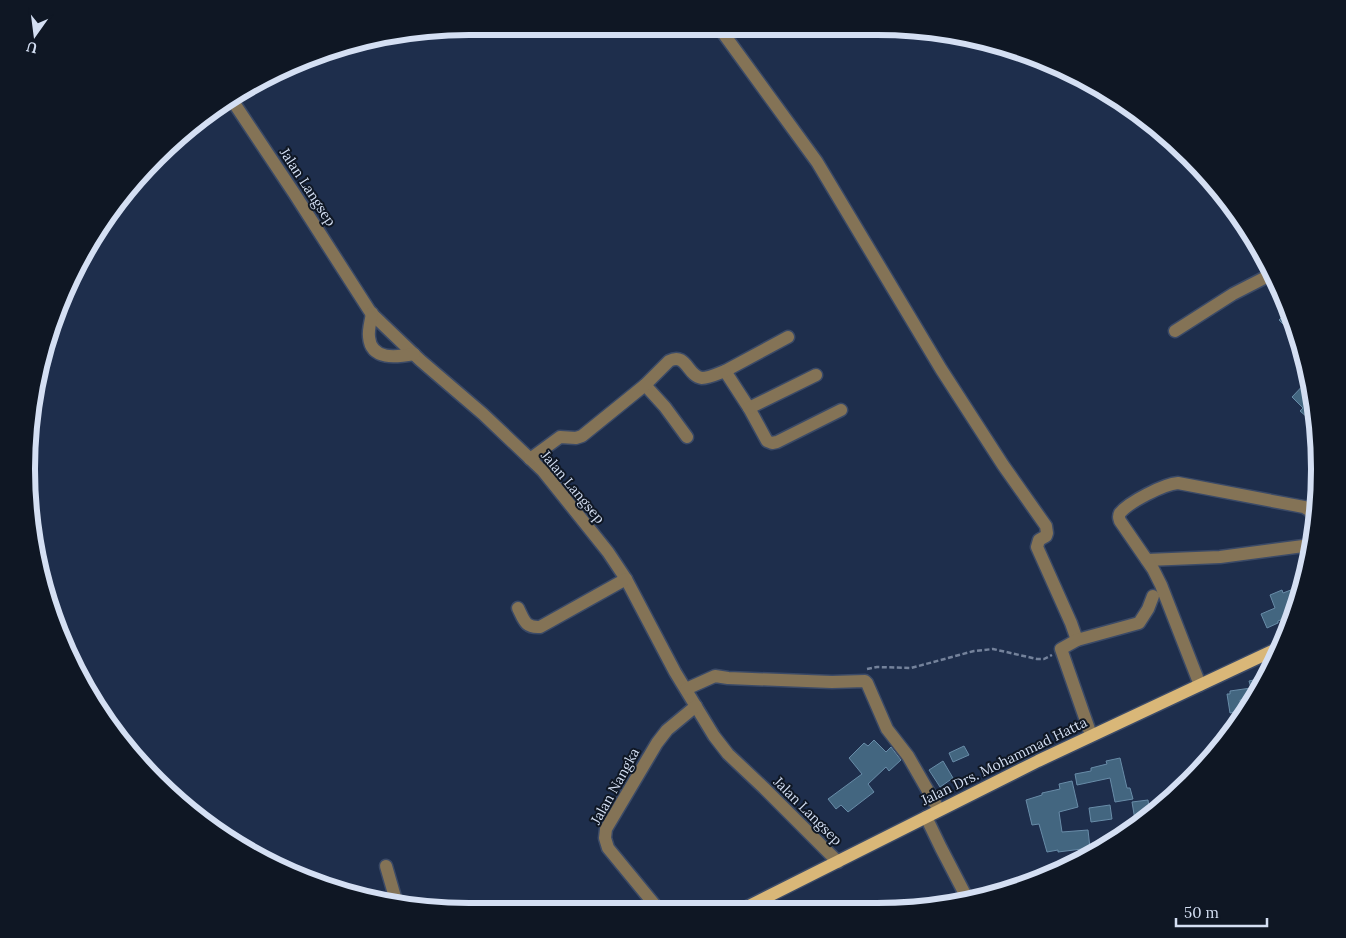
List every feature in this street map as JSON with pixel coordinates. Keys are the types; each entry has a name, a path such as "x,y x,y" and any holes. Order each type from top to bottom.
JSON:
{"main road":[{"name":"Jalan Drs. Mohammad Hatta","path":"755,903 1091,735 1270,652"}],"street":[{"path":"725,35 817,162 941,369 1002,465 1046,526 1046,536 1039,540 1037,547 1077,640"},
{"name":"Jalan Langsep","path":"234,104 372,313 414,354 483,414 549,478 608,552 626,578 675,672 714,736 728,754 838,862"},
{"path":"1175,331 1232,294 1266,277"},
{"path":"372,313 369,338 372,346 378,353 386,357 414,354"},
{"path":"530,459 560,437 576,438 582,436 645,385 673,359 682,361 692,373 703,378 725,371 788,337"},
{"path":"725,371 768,440 772,443 841,410"},
{"path":"749,408 816,374"},
{"path":"645,385 665,407 687,437"},
{"path":"1200,685 1161,585 1150,564 1118,517 1139,499 1174,483 1309,509"},
{"path":"1150,564 1304,546"},
{"path":"518,608 525,622 532,627 540,627 626,578"},
{"path":"1091,735 1063,655 1077,640 1139,623 1148,609 1153,596"},
{"path":"686,689 715,676 832,682 865,681 887,729 908,756 939,810"},
{"name":"Jalan Nangka","path":"653,903 608,848 605,838 606,829 657,743 667,730 696,706"},
{"path":"926,816 965,894"},
{"path":"386,866 395,897"}],"path":[{"path":"867,669 911,668 974,651 993,649 1038,659 1063,655"}],"building":[{"path":"1283,316 1288,329 1279,320"},
{"path":"1303,385 1308,418 1300,411 1303,408 1292,397"},
{"path":"1294,589 1284,618 1267,628 1261,614 1275,608 1270,595 1282,590 1283,593"},
{"path":"1256,679 1245,699 1240,700 1241,705 1237,712 1230,713 1227,694 1230,694 1230,691 1251,688 1249,681"},
{"path":"874,740 886,752 891,747 901,760 889,771 886,767 868,784 874,792 848,812 841,805 836,809 828,799 862,774 849,758 864,743 868,746"},
{"path":"964,746 969,755 953,762 949,753"},
{"path":"1120,758 1127,788 1130,788 1133,799 1115,802 1110,778 1077,785 1075,774 1091,771 1091,768 1107,764 1106,761"},
{"path":"943,761 953,778 940,787 929,770"},
{"path":"1072,781 1078,807 1059,812 1062,832 1088,830 1090,847 1088,848 1047,852 1039,824 1032,825 1026,800 1042,795 1042,793 1060,789 1059,784"},
{"path":"1148,800 1149,807 1135,818 1132,802"},
{"path":"1110,805 1112,819 1091,822 1089,808"}]}
